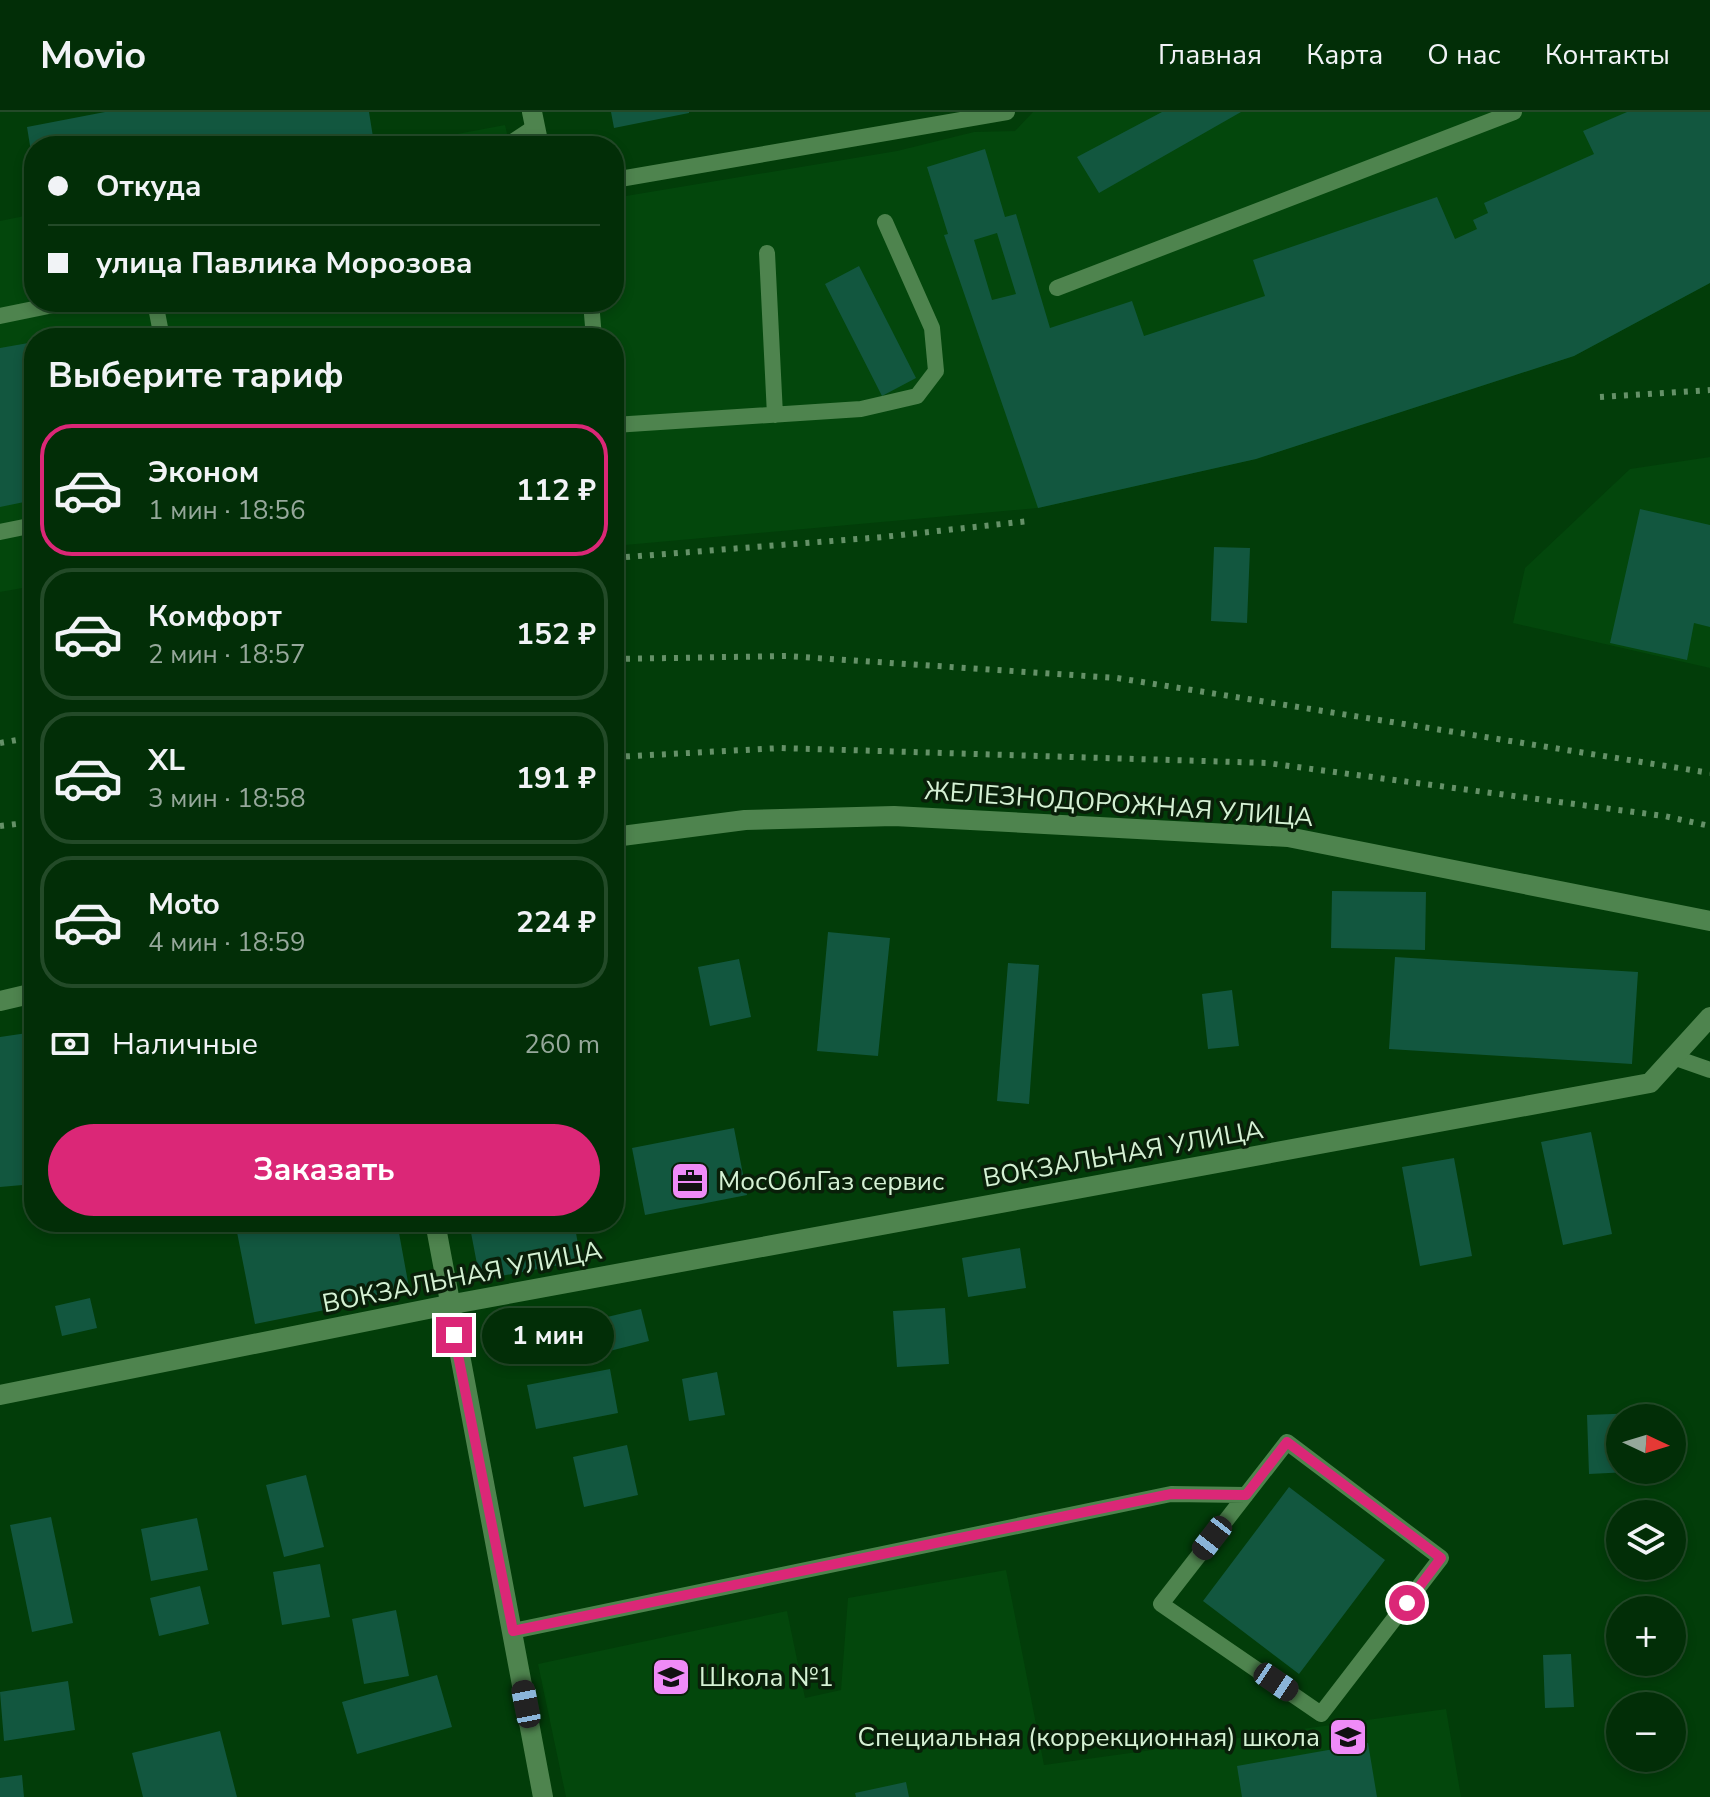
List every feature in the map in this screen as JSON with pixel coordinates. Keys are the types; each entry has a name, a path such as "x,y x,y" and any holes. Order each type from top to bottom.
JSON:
{"street":[{"name":"ЖЕЛЕЗНОДОРОЖНАЯ УЛИЦА","path":"624,836 745,820 894,816 1288,837 1710,921"},
{"path":"0,1001 24,995"},
{"name":"ВОКЗАЛЬНАЯ УЛИЦА","path":"0,1395 448,1305 1650,1083 1710,1017"},
{"path":"437,1232 543,1797"}],"lane":[{"path":"624,178 1007,112"},
{"path":"1057,288 1514,112"},
{"path":"624,424 861,409 917,396 936,371 932,328 885,222"},
{"path":"767,253 775,415"},
{"path":"0,316 24,311"},
{"path":"0,532 24,527"},
{"path":"1673,1057 1710,1070"},
{"path":"1287,1442 1441,1558 1321,1714 1161,1604 1246,1495 1287,1442"},
{"path":"513,1631 1171,1494 1246,1495"}],"shaded area":[{"path":"1033,112 1710,112 1710,283 1574,356 1256,459 1038,508 624,545 624,328 24,328 24,588 0,592 0,221 24,216 24,312 624,312 624,196 897,151 974,132 1015,131"},
{"path":"505,125 508,136 446,136"},
{"path":"1710,457 1710,668 1513,623 1525,568 1630,469"},
{"name":"Школа №1","path":"1006,1570 1044,1765 1446,1709 1461,1797 566,1797 538,1664 787,1611 805,1698 841,1690 848,1598"}],"building":[{"path":"105,112 369,112 373,136 28,136 27,127"},
{"path":"611,112 689,112 689,113 614,128"},
{"path":"1162,112 1241,112 1099,193 1077,157"},
{"path":"1627,112 1710,112 1710,283 1574,356 1256,459 1038,508 944,235 948,234 927,167 985,149 1005,217 1016,214 1050,328 1132,301 1144,336 1265,296 1253,260 1437,197 1455,239 1477,229 1473,220 1488,213 1484,203 1594,154 1583,131","holes":["997,233 1016,294 992,300 974,240"]},
{"path":"859,266 916,378 882,396 825,284"},
{"path":"24,344 24,502 0,507 0,348"},
{"path":"1640,509 1710,525 1710,627 1694,623 1687,660 1610,643"},
{"path":"1214,547 1250,548 1247,623 1211,621"},
{"path":"1332,891 1426,892 1425,950 1331,948"},
{"path":"828,932 890,938 878,1056 817,1051"},
{"path":"1395,957 1638,972 1632,1064 1389,1049"},
{"path":"739,959 751,1017 710,1026 698,967"},
{"path":"1008,963 1039,965 1029,1104 997,1101"},
{"path":"1232,990 1239,1046 1208,1049 1202,994"},
{"path":"24,1033 24,1185 0,1187 0,1037"},
{"path":"734,1128 747,1195 645,1215 632,1148"},
{"path":"1591,1132 1612,1234 1563,1245 1541,1142"},
{"path":"1454,1158 1472,1256 1420,1266 1402,1167"},
{"path":"237,1232 399,1232 410,1293 255,1324"},
{"path":"471,1232 576,1232 581,1261 480,1280"},
{"path":"1020,1248 1026,1288 968,1297 962,1258"},
{"path":"90,1298 97,1328 62,1336 55,1306"},
{"path":"945,1308 949,1364 897,1367 893,1311"},
{"path":"641,1309 649,1341 598,1354 590,1321"},
{"path":"610,1369 618,1413 536,1429 527,1385"},
{"path":"717,1372 725,1415 689,1421 682,1379"},
{"path":"1606,1414 1606,1473 1589,1474 1587,1415"},
{"path":"627,1445 638,1495 584,1507 573,1457"},
{"path":"306,1475 324,1547 284,1557 266,1485"},
{"path":"1289,1487 1385,1560 1299,1674 1203,1601"},
{"path":"51,1517 73,1623 32,1632 10,1525"},
{"path":"197,1518 208,1570 151,1581 141,1529"},
{"path":"320,1564 330,1617 282,1625 273,1572"},
{"path":"200,1586 209,1624 159,1636 150,1598"},
{"path":"396,1610 409,1676 364,1684 352,1619"},
{"path":"1571,1654 1574,1707 1545,1708 1543,1655"},
{"path":"437,1675 452,1727 357,1754 342,1702"},
{"path":"68,1681 75,1730 4,1741 0,1692"},
{"path":"220,1731 237,1797 143,1797 132,1753"},
{"path":"1368,1743 1377,1797 1242,1797 1237,1766"},
{"path":"22,1775 24,1797 0,1797 0,1778"},
{"path":"906,1782 909,1797 856,1797 855,1793"}],"railway":[{"path":"1600,397 1710,390"},
{"path":"624,557 883,537 1029,521"},
{"path":"624,659 786,656 1117,678 1710,773"},
{"path":"0,743 24,739"},
{"path":"624,756 781,748 1267,763 1664,816 1710,826"},
{"path":"0,826 24,823"}],"place":[{"name":"МосОблГаз сервис","path":"690,1181"},
{"name":"Школа №1","path":"671,1677"},
{"name":"Специальная (коррекционная) школа","path":"1348,1737"}],"route":[{"path":"454,1335 513,1631 1171,1494 1246,1495 1287,1442 1441,1558 1407,1603"}]}
